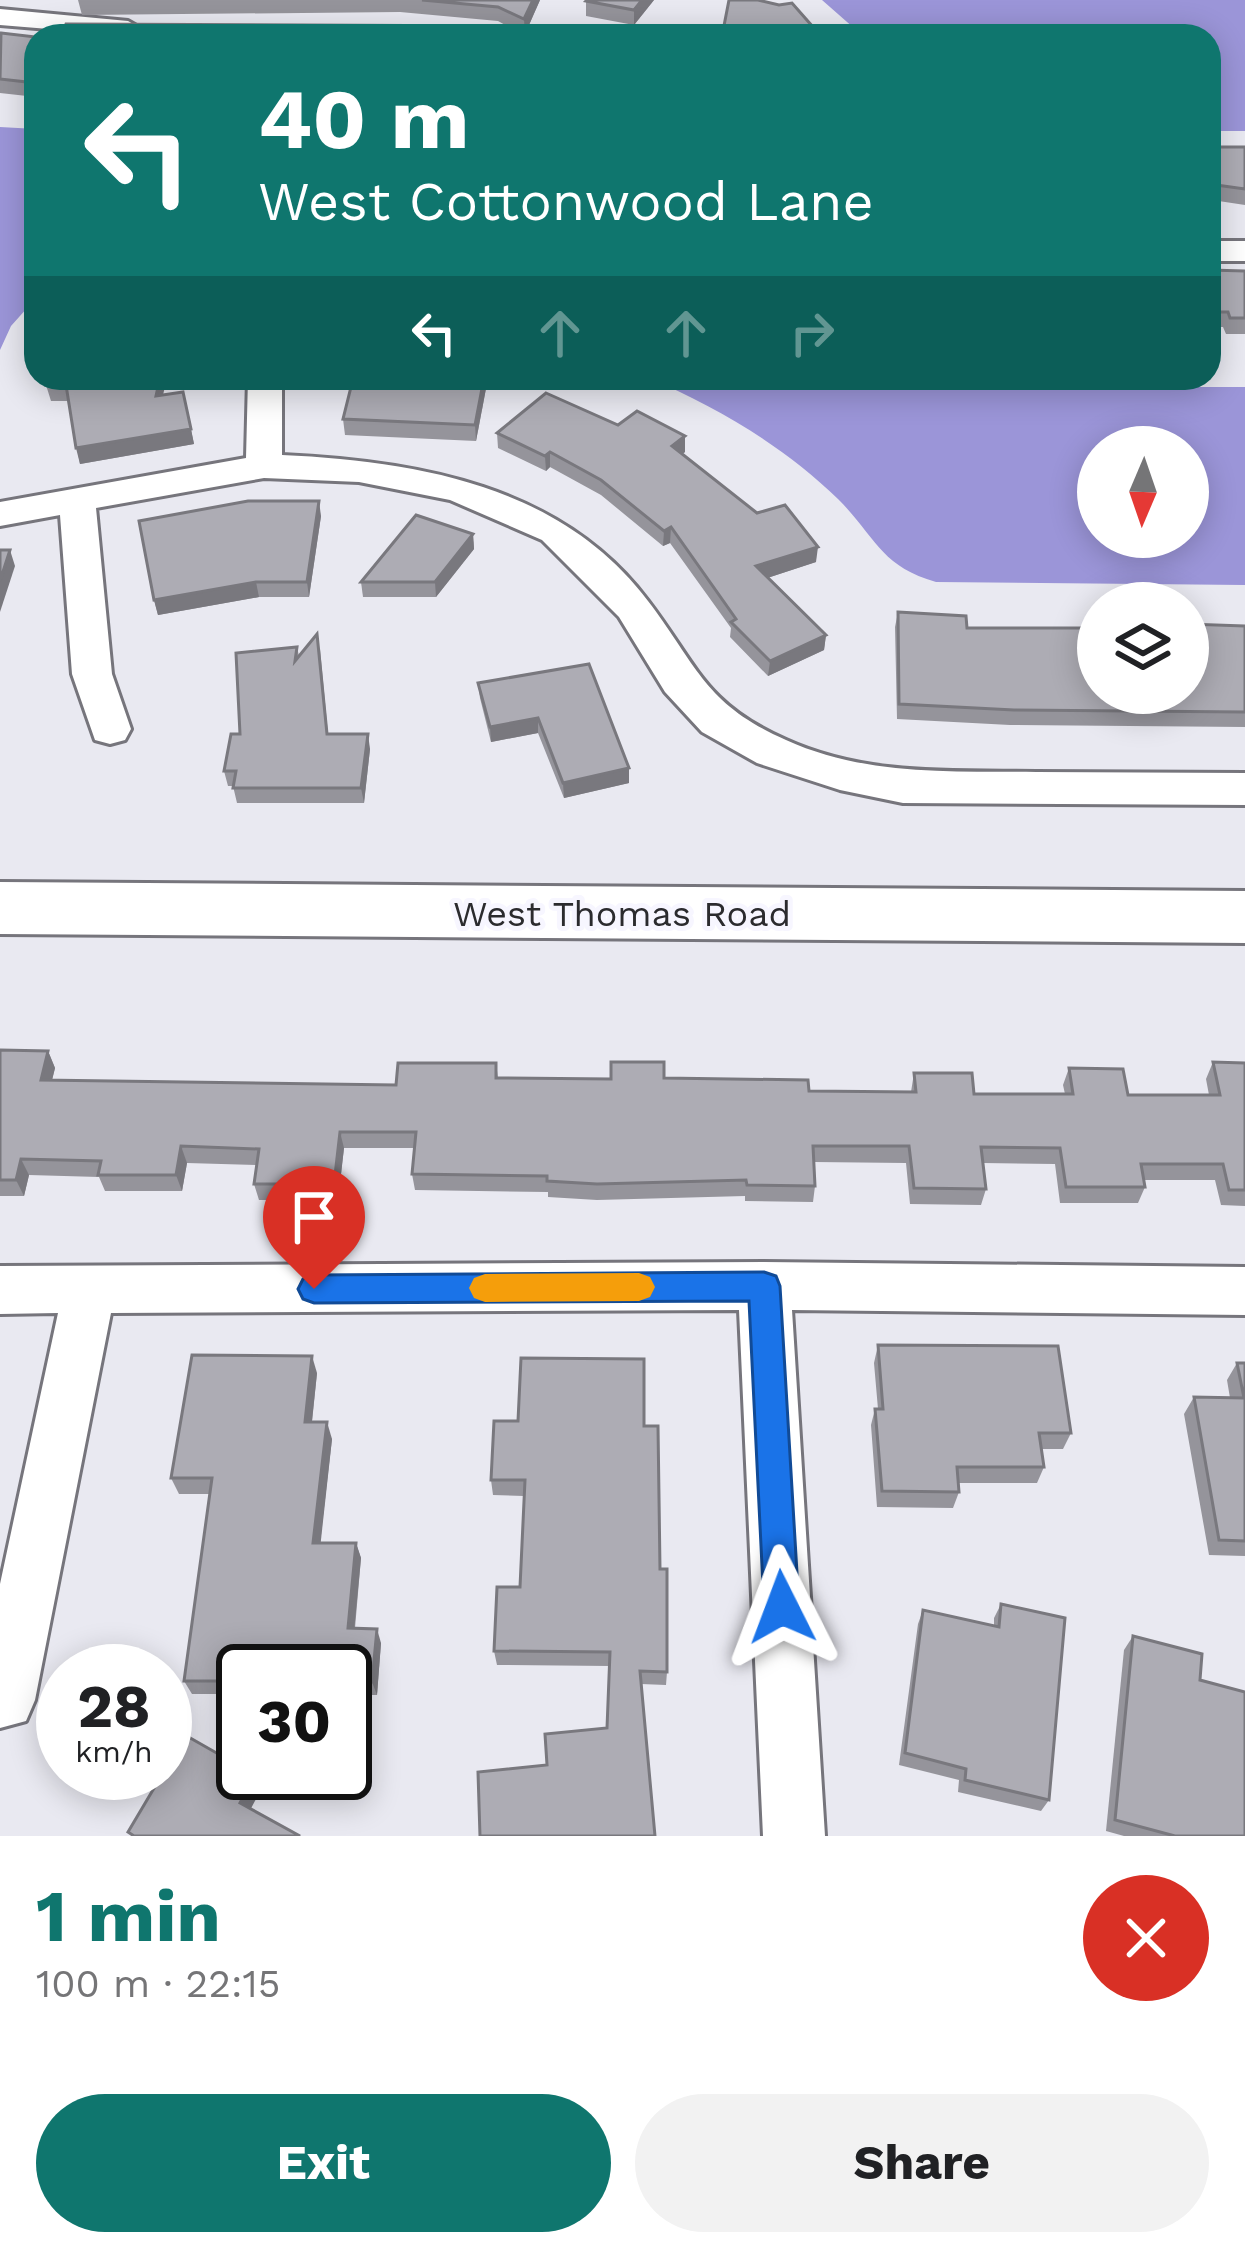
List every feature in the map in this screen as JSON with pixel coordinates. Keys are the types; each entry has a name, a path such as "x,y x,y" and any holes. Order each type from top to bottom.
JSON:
{"main road":[{"name":"West Thomas Road","path":"0,908 1245,917"}],"street":[{"path":"0,17 94,24"},
{"path":"264,466 265,390"},
{"path":"0,514 264,466 359,470 459,490 556,530 633,608 692,695 717,721 772,752 840,774 903,787 1245,789"},
{"path":"76,499 92,674 110,729"},
{"path":"764,1286 794,1836"},
{"path":"0,1289 764,1286 1245,1292"},
{"path":"5,1700 89,1291"}],"shaded area":[{"path":"822,0 1245,0 1245,131 1221,131 1221,24 849,24"},
{"path":"0,127 24,128 24,311 0,350"},
{"path":"1245,387 1245,585 936,582 890,559 838,499 749,430 676,390"}],"building":[{"path":"422,0 533,0 524,19 498,7"},
{"path":"587,0 642,0 634,10"},
{"path":"729,0 758,0 792,3 810,24 724,24"},
{"path":"1,33 24,36 24,82 0,79"},
{"path":"1221,147 1245,147 1245,189 1221,186"},
{"path":"1221,270 1245,271 1245,318 1230,318 1228,312 1221,312"},
{"path":"67,390 157,390 156,396 183,392 191,429 76,448"},
{"path":"350,390 482,390 475,425 343,419"},
{"path":"546,393 618,425 637,411 685,436 672,446 757,513 785,505 818,547 756,566 826,635 770,661 731,622 736,619 671,527 664,531 601,480 550,452 545,456 497,433"},
{"path":"248,501 319,501 307,582 256,582 154,600 139,521"},
{"path":"416,515 473,534 435,582 361,582"},
{"path":"0,550 10,550 0,581"},
{"path":"898,612 966,616 967,628 1077,628 1077,711 899,704"},
{"path":"1209,625 1245,626 1245,712 1209,712"},
{"path":"317,634 327,734 368,734 361,788 233,788 236,771 224,771 231,734 240,734 236,653 297,647 295,661"},
{"path":"589,664 629,768 563,783 538,718 490,727 478,683"},
{"path":"0,1050 48,1051 41,1080 396,1085 398,1063 496,1063 496,1078 611,1079 611,1062 664,1062 664,1078 808,1080 809,1091 916,1092 914,1073 972,1073 974,1094 1073,1094 1069,1068 1123,1069 1128,1095 1220,1095 1213,1062 1245,1063 1245,1190 1229,1190 1223,1164 1141,1164 1145,1187 1066,1187 1060,1148 981,1147 986,1189 914,1188 909,1146 813,1146 815,1186 747,1185 746,1180 597,1184 547,1181 547,1176 412,1174 416,1132 340,1132 334,1184 254,1184 259,1149 181,1146 176,1175 98,1175 101,1161 21,1159 16,1180 0,1180"},
{"path":"878,1345 1058,1346 1071,1433 1039,1433 1044,1467 957,1467 959,1492 882,1491 875,1409 883,1409"},
{"path":"192,1355 312,1356 305,1422 327,1422 313,1543 356,1543 348,1628 377,1629 372,1682 372,1644 216,1644 216,1681 192,1681 189,1644 212,1478 171,1478"},
{"path":"521,1358 644,1359 644,1426 658,1426 660,1569 667,1569 667,1672 640,1671 655,1836 480,1836 478,1772 547,1765 545,1734 607,1728 610,1652 494,1651 497,1587 520,1587 525,1480 491,1480 494,1421 518,1421"},
{"path":"1237,1363 1245,1363 1245,1541 1219,1540 1194,1397 1244,1398"},
{"path":"1001,1604 1065,1618 1049,1800 965,1780 966,1769 905,1753 923,1610 999,1627"},
{"path":"1133,1636 1202,1654 1200,1680 1245,1692 1245,1836 1175,1836 1115,1820"},
{"path":"192,1739 216,1753 216,1800 242,1800 300,1836 134,1836 128,1832 147,1800 192,1800"}],"slow traffic":[{"path":"485,1288 639,1287"}],"route":[{"path":"314,1289 764,1286 782,1607"}]}
